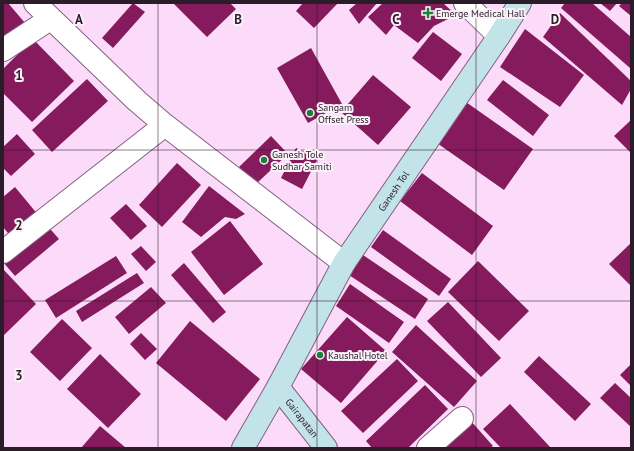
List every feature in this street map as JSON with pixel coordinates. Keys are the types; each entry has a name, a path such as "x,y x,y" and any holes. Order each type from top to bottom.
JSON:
{"main road":[{"name":"Ganesh Tol","path":"242,448 278,387 344,263 520,5"},
{"name":"Gairapatan","path":"278,387 326,448"}],"street":[{"path":"35,3 50,19 165,125 344,263"},
{"path":"465,3 499,36"},
{"path":"3,50 50,19"},
{"path":"3,252 165,125"},
{"path":"428,448 462,418"}],"building":[{"path":"3,3 8,3 25,23 3,42"},
{"path":"133,3 145,12 113,48 102,38"},
{"path":"173,3 230,3 236,9 207,37"},
{"path":"303,3 338,3 314,28 296,11"},
{"path":"357,3 377,3 359,24 349,10"},
{"path":"383,3 443,3 456,15 434,26 418,43 394,25 386,35 368,17"},
{"path":"565,3 592,3 631,37 630,68 561,8"},
{"path":"600,3 617,3 610,11"},
{"path":"622,3 631,3 631,16 619,6"},
{"path":"560,13 631,81 631,89 622,105 543,37"},
{"path":"525,29 584,75 560,107 500,67"},
{"path":"433,32 462,54 441,81 412,58"},
{"path":"33,39 74,81 32,122 3,93 3,69"},
{"path":"311,48 342,104 308,123 277,68"},
{"path":"373,75 411,107 378,145 341,112"},
{"path":"87,79 108,101 52,152 32,130"},
{"path":"503,80 549,115 533,136 487,100"},
{"path":"463,100 533,149 504,190 434,141"},
{"path":"631,120 631,153 614,136"},
{"path":"17,134 35,154 11,176 3,168 3,147"},
{"name":"Ganesh Tole Sudhar Samiti","path":"271,136 288,154 256,184 239,167"},
{"path":"296,148 318,158 302,189 281,178"},
{"path":"177,163 201,185 162,227 139,205"},
{"path":"422,173 493,226 472,255 400,201"},
{"path":"209,186 245,214 236,219 225,217 201,237 182,222"},
{"path":"15,187 39,216 12,238 3,227 3,197"},
{"path":"126,204 147,226 131,240 110,218"},
{"path":"230,221 263,264 224,295 191,252"},
{"path":"45,223 59,239 15,276 3,262"},
{"path":"383,230 451,279 439,296 371,247"},
{"path":"631,243 631,286 609,264"},
{"path":"141,246 156,262 146,271 131,254"},
{"path":"363,255 428,299 415,319 349,275"},
{"path":"116,256 127,273 56,318 45,300"},
{"path":"478,261 529,311 499,341 448,292"},
{"path":"184,263 226,312 213,323 171,275"},
{"path":"3,269 36,304 3,336"},
{"path":"137,273 144,283 82,322 76,311"},
{"path":"350,284 404,322 389,343 336,306"},
{"path":"151,287 166,303 129,334 115,317"},
{"path":"448,302 501,358 481,377 427,321"},
{"path":"347,317 386,351 341,403 301,369"},
{"path":"62,319 92,348 60,381 30,352"},
{"path":"190,321 260,379 226,421 156,363"},
{"path":"416,325 477,381 454,407 392,352"},
{"path":"141,333 157,349 145,360 130,344"},
{"path":"100,354 141,394 108,428 67,389"},
{"path":"539,356 591,404 575,421 524,372"},
{"path":"397,359 418,381 363,433 341,411"},
{"path":"631,364 631,386 620,375"},
{"path":"615,383 631,398 631,427 600,398"},
{"path":"425,385 448,409 408,448 372,448 366,441"},
{"path":"510,404 551,448 501,448 483,429"},
{"path":"470,420 493,446 490,448 439,448"},
{"path":"100,426 126,448 81,448"}],"place":[{"name":"Emerge Medical Hall","path":"428,13"},
{"name":"Sangam Offset Press","path":"310,113"},
{"name":"Ganesh Tole Sudhar Samiti","path":"264,160"},
{"name":"Kaushal Hotel","path":"320,355"}]}
